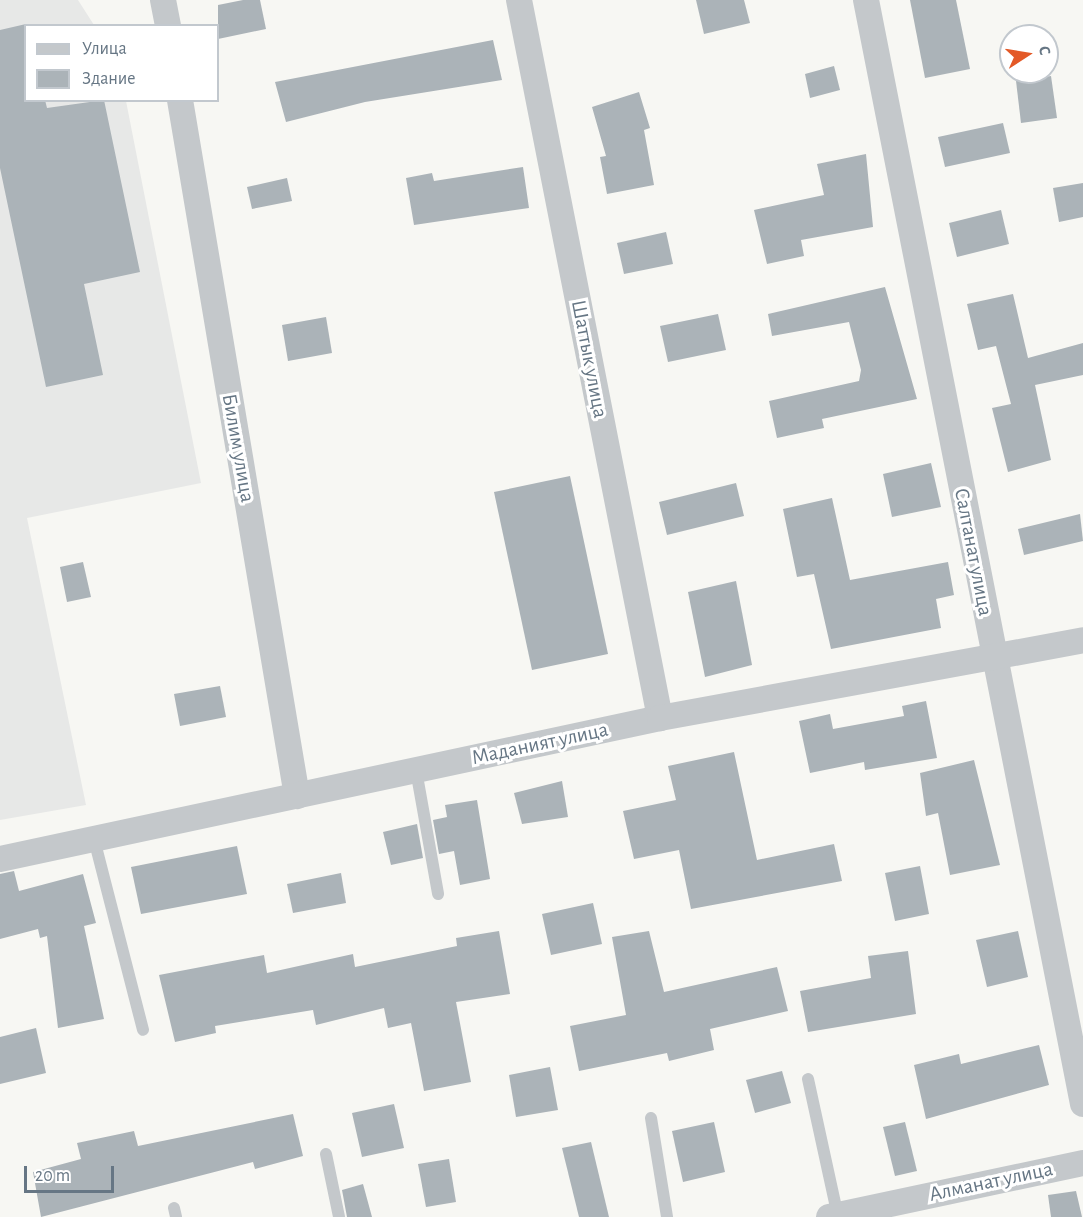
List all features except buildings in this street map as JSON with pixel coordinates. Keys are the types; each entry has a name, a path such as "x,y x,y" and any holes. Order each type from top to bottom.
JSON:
{"street":[{"path":"163,0 168,24"},
{"name":"Шаттык улица","path":"519,0 660,718"},
{"name":"Салтанат улица","path":"866,0 993,656 1083,1104"},
{"name":"Билим улица","path":"180,102 297,796"},
{"name":"Маданият улица","path":"0,859 660,718 1083,640"},
{"name":"Алманат улица","path":"835,1216 1083,1163"}],"lane":[{"path":"416,770 438,894"},
{"path":"94,839 143,1030"},
{"path":"808,1079 835,1216"},
{"path":"651,1118 668,1217"},
{"path":"326,1154 339,1217"}],"shaded area":[{"path":"0,0 78,0 93,24 24,24 24,102 126,102 201,483 27,518 86,805 0,820"}]}
